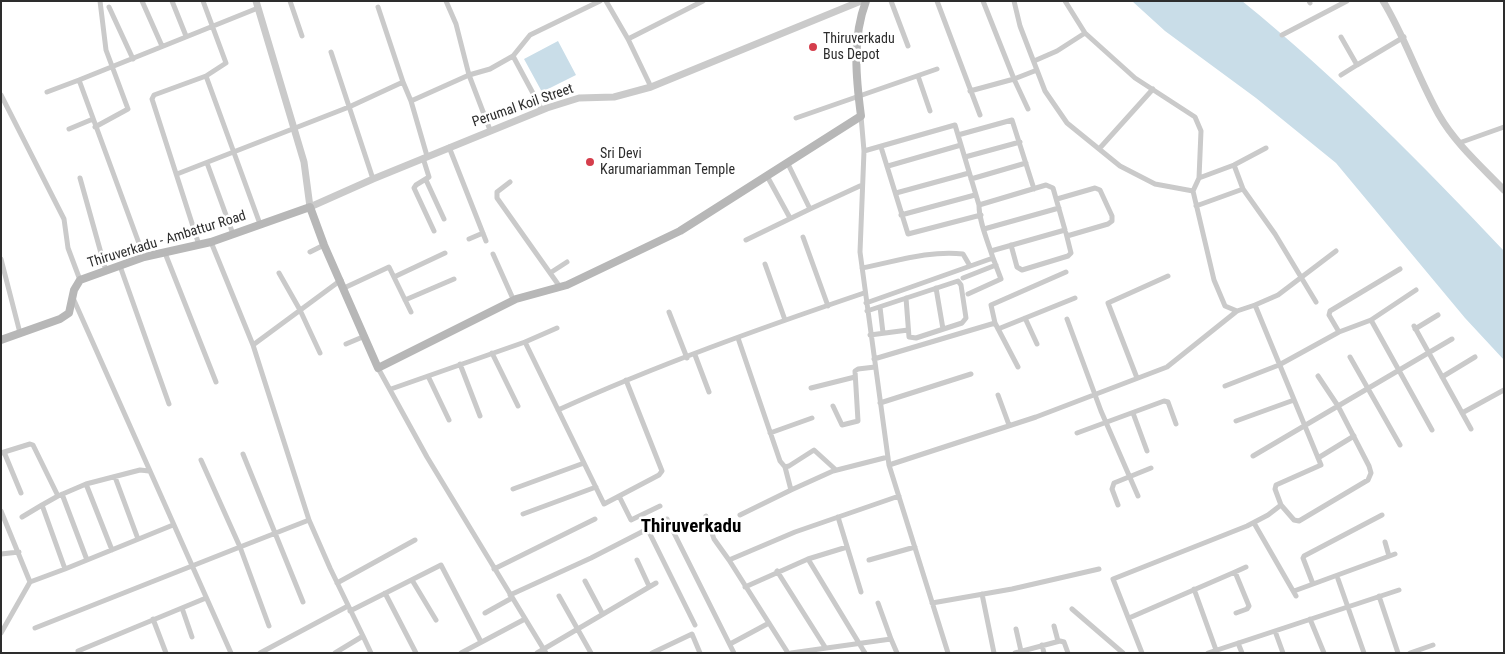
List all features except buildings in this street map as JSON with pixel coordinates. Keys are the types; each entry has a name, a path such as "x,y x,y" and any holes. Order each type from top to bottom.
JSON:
{"main road":[{"path":"310,207 378,368 514,300 560,287 680,231 861,116 855,65 861,12 866,1"},
{"name":"Thiruverkadu - Ambattur Road","path":"1,340 60,319 69,312 80,280 144,257 211,242 310,207"}],"street":[{"path":"95,126 128,109 112,67 104,39 100,1"},
{"path":"142,1 162,46"},
{"path":"172,1 186,36"},
{"path":"200,245 152,97 206,76 227,61 203,1"},
{"path":"290,1 302,36"},
{"path":"446,1 456,24 469,75 490,130"},
{"path":"411,101 469,75 490,69 514,56 530,36 600,1"},
{"path":"606,1 652,87"},
{"path":"628,39 703,1"},
{"name":"Perumal Koil Street","path":"310,207 425,157 542,110 579,98 614,98 652,87 861,1"},
{"path":"892,1 908,46"},
{"path":"937,1 980,115"},
{"path":"983,1 1028,109"},
{"path":"1014,1 1045,91 1066,123 1120,166 1155,184 1193,191"},
{"path":"1065,1 1085,33 1135,78 1195,117 1200,131 1199,178 1193,191 1196,206 1214,280 1225,306 1237,312"},
{"path":"1282,35 1347,1"},
{"path":"1383,1 1404,37 1439,115 1459,143 1504,190"},
{"path":"47,92 133,59 257,5 304,162 310,207"},
{"path":"109,7 133,59"},
{"path":"378,8 411,101 430,175 426,180 416,185 415,190 434,231"},
{"path":"1034,62 1058,51 1085,33"},
{"path":"1341,75 1404,37"},
{"path":"1341,38 1357,65"},
{"path":"331,52 373,179"},
{"path":"514,56 542,110"},
{"path":"796,118 937,69"},
{"path":"970,91 1014,79 1037,70"},
{"path":"206,76 260,224"},
{"path":"918,76 930,111"},
{"path":"79,80 144,257"},
{"path":"178,174 349,107 403,82"},
{"path":"1099,149 1153,89"},
{"path":"1,95 64,219 68,248 80,280"},
{"path":"861,116 864,150 860,252 864,293 889,465 948,653"},
{"path":"69,129 92,119"},
{"path":"958,135 1012,120 1034,188"},
{"path":"864,150 881,147 955,125 979,205 984,229 1001,279 999,282 968,294"},
{"path":"1459,143 1504,127"},
{"path":"965,157 1020,142"},
{"path":"888,166 961,145"},
{"path":"450,147 486,241"},
{"path":"881,147 908,234 981,215"},
{"path":"1199,178 1234,165 1266,148"},
{"path":"207,163 233,234"},
{"path":"971,180 1026,163"},
{"path":"788,164 810,209"},
{"path":"1234,165 1243,189 1275,234 1316,302"},
{"path":"896,193 969,173"},
{"path":"768,176 790,218"},
{"path":"80,178 106,271"},
{"path":"426,180 444,219"},
{"path":"510,182 497,192 497,198 560,287"},
{"path":"746,240 862,185"},
{"path":"979,205 1034,188 1050,185 1053,188 1066,233 1070,252 1068,256 1022,270 1017,267 1011,245"},
{"path":"991,251 1108,224 1112,221 1112,216 1100,190 1095,188 1057,199"},
{"path":"1196,206 1243,189"},
{"path":"901,215 975,195"},
{"path":"984,229 1059,208"},
{"path":"470,239 483,233"},
{"path":"804,237 828,306"},
{"path":"211,242 253,345 309,520 371,653"},
{"path":"310,252 324,244"},
{"path":"889,465 1009,425 1167,367 1237,312 1278,294 1336,251"},
{"path":"165,253 216,382"},
{"path":"394,277 445,253"},
{"path":"862,268 933,254 954,253 963,254 970,266"},
{"path":"493,254 514,300"},
{"path":"866,303 993,258"},
{"path":"1,259 20,333"},
{"path":"550,273 567,262"},
{"path":"765,264 785,320"},
{"path":"120,266 169,404"},
{"path":"963,278 996,266"},
{"path":"253,345 300,310 342,284 388,267 410,312"},
{"path":"1339,332 1329,315 1330,311 1400,269"},
{"path":"1018,367 997,326 991,308 993,303 1066,272"},
{"path":"279,273 300,310 320,354"},
{"path":"1137,378 1108,303 1168,276"},
{"path":"405,300 454,279"},
{"path":"867,311 880,307 906,298 958,281 962,285 966,318 962,323 913,338 909,337 906,298"},
{"path":"936,288 943,329"},
{"path":"1225,386 1279,365 1339,332 1371,320 1416,290"},
{"path":"558,410 626,380 785,320 864,293"},
{"path":"73,297 231,653"},
{"path":"874,359 1025,318 1074,298"},
{"path":"1255,305 1321,465 1275,487 1281,505 1294,520 1299,521 1368,480 1370,473 1370,466 1338,406 1318,376"},
{"path":"880,307 883,333"},
{"path":"669,312 687,358"},
{"path":"1438,315 1414,327 1471,429"},
{"path":"1025,318 1037,344"},
{"path":"1067,320 1138,496"},
{"path":"1371,320 1432,430"},
{"path":"391,389 525,342 556,328"},
{"path":"870,335 908,330"},
{"path":"346,344 365,336"},
{"path":"738,338 777,455 785,467 791,490"},
{"path":"1254,456 1452,339"},
{"path":"525,342 604,504 659,475 662,471 626,380"},
{"path":"492,353 518,406"},
{"path":"695,355 709,392"},
{"path":"1350,357 1400,445"},
{"path":"1442,377 1475,357"},
{"path":"460,364 480,416"},
{"path":"833,406 843,426 858,421 856,369 875,367"},
{"path":"378,368 427,457 545,651"},
{"path":"880,403 972,374"},
{"path":"428,376 449,420"},
{"path":"812,388 855,377"},
{"path":"1462,413 1504,390"},
{"path":"998,395 1009,425"},
{"path":"1236,421 1294,400"},
{"path":"1077,434 1166,401 1176,424"},
{"path":"1133,413 1147,452"},
{"path":"770,433 812,418"},
{"path":"1318,458 1354,436"},
{"path":"21,493 3,453 32,444 60,495 87,560"},
{"path":"785,467 814,450 836,470"},
{"path":"243,454 303,602"},
{"path":"740,515 836,470 888,457"},
{"path":"201,460 240,547 269,626"},
{"path":"513,489 584,463"},
{"path":"1118,505 1112,486 1130,476 1151,468"},
{"path":"22,517 60,495 86,484 140,470 149,471"},
{"path":"115,476 138,539"},
{"path":"86,484 112,550"},
{"path":"523,514 596,487"},
{"path":"619,496 631,520 660,506"},
{"path":"729,560 795,532 899,496"},
{"path":"42,505 65,569"},
{"path":"1142,653 1113,579 1254,523 1281,505"},
{"path":"1,511 3,521 19,552 30,582"},
{"path":"1312,584 1303,558 1304,556 1382,515"},
{"path":"706,516 714,539 789,653 891,638"},
{"path":"838,517 861,592"},
{"path":"494,569 595,519"},
{"path":"485,613 511,597 668,519 734,653"},
{"path":"35,628 309,520"},
{"path":"1254,523 1295,594 1312,584 1395,554"},
{"path":"1,633 30,582 173,525"},
{"path":"648,528 695,625"},
{"path":"337,583 415,540"},
{"path":"1385,542 1389,556"},
{"path":"745,587 808,559 847,547"},
{"path":"869,560 915,547"},
{"path":"1,554 19,552"},
{"path":"808,559 866,653"},
{"path":"637,560 650,586"},
{"path":"260,653 441,565 481,642"},
{"path":"1129,618 1246,567"},
{"path":"932,603 1099,569"},
{"path":"778,571 825,647"},
{"path":"1235,572 1249,606 1247,609 1236,613"},
{"path":"1338,578 1364,653"},
{"path":"412,580 436,620"},
{"path":"585,581 602,613"},
{"path":"537,653 545,651 577,628 656,583"},
{"path":"1194,589 1216,650"},
{"path":"1208,653 1399,590"},
{"path":"386,593 416,653"},
{"path":"982,594 994,653"},
{"path":"559,596 591,653"},
{"path":"1379,596 1398,653"},
{"path":"78,651 206,598"},
{"path":"878,603 897,653"},
{"path":"182,608 192,637"},
{"path":"1072,609 1123,653"},
{"path":"154,619 166,653"},
{"path":"461,653 525,619"},
{"path":"1310,619 1324,653"},
{"path":"730,644 769,623"},
{"path":"1054,626 1058,641"},
{"path":"1016,629 1018,652 1058,641 1064,642 1068,653"},
{"path":"1275,631 1283,653"},
{"path":"652,653 692,634 700,653"},
{"path":"335,653 363,636"},
{"path":"1238,643 1242,653"},
{"path":"1042,645 1044,653"},
{"path":"1410,653 1433,645"}],"water":[{"path":"1132,1 1242,1 1344,90 1504,251 1504,360 1465,318 1336,163 1256,98 1165,31"},
{"path":"558,41 576,75 542,92 524,59"}],"place":[{"name":"Thiruverkadu Bus Depot","path":"813,47"},
{"name":"Sri Devi Karumariamman Temple","path":"590,162"}],"district":[{"name":"Thiruverkadu","path":"691,527"}]}
